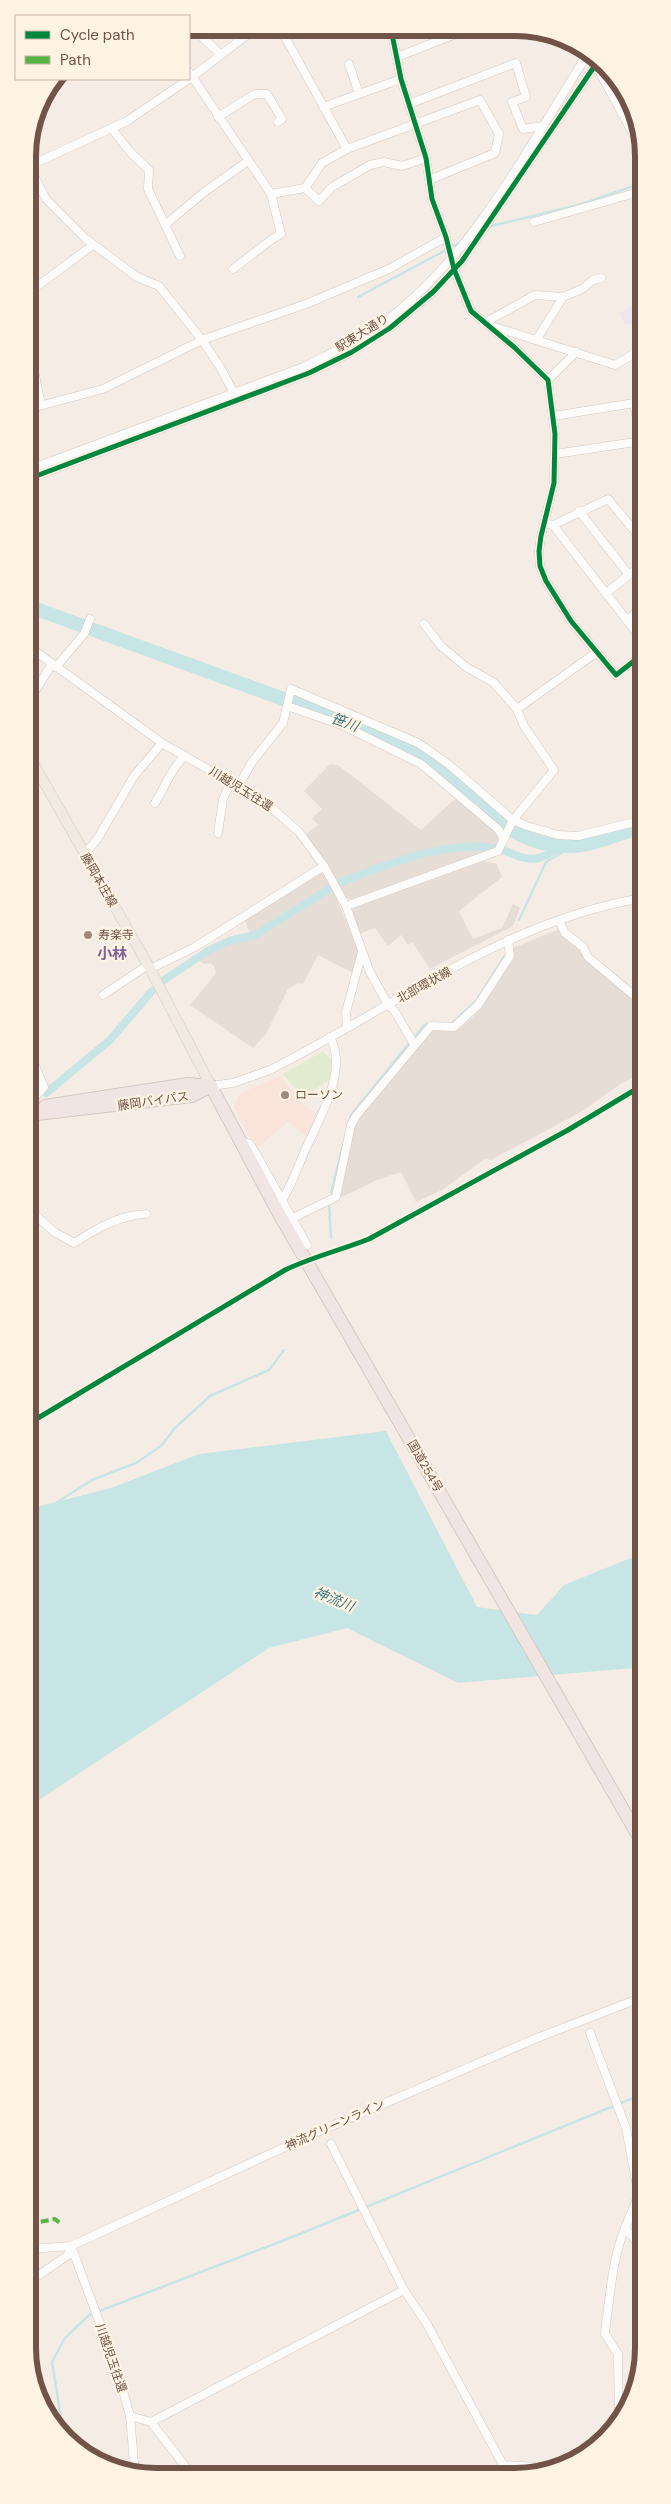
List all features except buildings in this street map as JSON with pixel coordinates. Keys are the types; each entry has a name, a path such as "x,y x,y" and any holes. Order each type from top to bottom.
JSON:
{"highway":[{"name":"藤岡バイパス","path":"37,1110 192,1096 211,1086"},
{"name":"国道254号","path":"211,1086 238,1139 634,1829"}],"main road":[{"name":"藤岡本庄線","path":"37,769 149,967 211,1086"}],"street":[{"path":"201,36 221,55"},
{"path":"233,269 262,248 267,242 281,234 271,194 190,74 221,55 246,36"},
{"path":"284,36 348,149"},
{"path":"392,36 401,78 426,158 432,199 446,237 454,269 471,312 514,347 548,380 554,416 555,454 553,492 544,523 539,551 542,574 571,621 616,674 635,660"},
{"path":"397,57 451,36"},
{"name":"駅東大通り","path":"37,467 306,366 348,345 385,321 427,286 479,224 585,58"},
{"path":"409,104 516,63 526,97 512,102 523,129 543,126"},
{"path":"349,64 359,94"},
{"name":"駅東大通り","path":"37,476 309,373 344,357 390,328 433,292 485,230 593,65"},
{"path":"602,73 632,128"},
{"path":"323,107 401,78"},
{"path":"37,161 112,129 181,80"},
{"path":"218,117 255,94 267,94 282,119 278,122"},
{"path":"271,194 305,188 322,163 348,149 480,100 499,134 495,154 429,180"},
{"path":"112,129 131,154 149,170 148,189 180,256"},
{"path":"305,188 319,201 332,187 370,165 384,162 402,166 426,158"},
{"path":"165,225 203,193 248,161"},
{"path":"37,182 46,199 93,244 137,277 159,286 202,340 234,393"},
{"path":"534,222 635,193"},
{"path":"37,406 103,389 202,340 306,304 389,269 446,237"},
{"path":"37,286 93,244"},
{"path":"484,323 535,295 563,297 582,289 593,280 601,278"},
{"path":"537,339 563,297"},
{"path":"484,323 615,365 635,354"},
{"path":"548,380 576,352"},
{"path":"37,385 41,405"},
{"path":"554,416 634,403 635,409"},
{"path":"555,454 635,442"},
{"path":"553,525 579,511 608,499 635,532"},
{"path":"579,511 629,575"},
{"path":"544,523 553,525 635,630"},
{"path":"606,593 635,570"},
{"path":"628,620 635,613"},
{"path":"37,690 54,666 84,634 90,619"},
{"path":"346,906 498,851 513,820 554,770 524,726 517,709 493,682 466,668 440,646 424,624"},
{"path":"517,709 597,652"},
{"name":"川越児玉往還","path":"37,653 162,743 231,781 281,814 299,832 324,866 346,906 362,952 388,1005 394,1010 414,1044"},
{"path":"239,786 252,762 283,723 292,689 418,743 454,769 513,820 558,835 578,836 635,822"},
{"path":"287,706 342,725 421,764 505,836"},
{"path":"85,854 98,838 134,776 162,743"},
{"path":"155,803 176,764 185,756"},
{"path":"218,833 223,800 231,781"},
{"path":"103,995 149,967 195,947 324,866"},
{"name":"北部環状線","path":"211,1086 228,1084 260,1074 508,940 560,921 635,900"},
{"path":"560,921 565,932 583,947 588,956 635,995"},
{"path":"294,1218 336,1197 351,1125 356,1116 430,1026 454,1027 478,1005 510,956 508,940"},
{"path":"347,1027 346,1012 362,952"},
{"path":"283,1199 329,1098 336,1058 335,1047 330,1037"},
{"path":"37,1070 44,1087 37,1095"},
{"path":"238,1139 250,1144 294,1218 307,1245"},
{"path":"37,1216 54,1232 74,1243 94,1230 123,1218 146,1214"},
{"name":"神流グリーンライン","path":"36,2248 71,2246 313,2134 537,2038 634,2000"},
{"path":"590,2033 626,2128 634,2168"},
{"path":"330,2144 404,2290 427,2324 503,2465 532,2467"},
{"path":"620,2407 618,2354 605,2334 620,2239 627,2219 634,2207"},
{"path":"625,2229 634,2239"},
{"path":"36,2277 68,2255 71,2246"},
{"name":"川越児玉往還","path":"71,2246 117,2369 130,2416 134,2465"},
{"path":"151,2422 404,2290"},
{"path":"130,2416 151,2422 186,2468"}],"shaded area":[{"path":"635,305 635,331 631,323 626,325 619,313"},
{"path":"330,764 338,765 421,830 456,798 491,827 498,835 499,845 497,848 482,845 421,852 337,883 304,836 318,825 312,818 322,809 304,791"},
{"path":"479,848 488,850 351,899 345,897 339,885 421,854"},
{"path":"484,861 497,864 502,877 459,911 473,939 502,928 513,904 520,908 513,926 430,969 412,942 408,945 401,935 388,946 375,928 359,934 352,910 354,908"},
{"path":"320,873 326,875 332,886 254,934 250,934 244,918"},
{"path":"333,890 360,955 353,973 318,955 303,984 298,983 288,989 266,1034 253,1048 190,1005 216,973 214,966 210,963 204,964 198,960 229,943 257,936"},
{"path":"559,929 583,949 588,960 635,997 635,1077 622,1083 581,1112 491,1160 485,1159 442,1190 416,1202 401,1172 377,1180 342,1197 339,1193 355,1122 431,1030 459,1029 473,1017 493,991 509,963 513,948"},
{"path":"281,1076 302,1103 318,1115 308,1137 288,1122 256,1149 234,1107 240,1093"}],"green space":[{"path":"323,1051 332,1061 331,1079 303,1097 283,1074"}],"water":[{"name":"神流川","path":"386,1431 477,1607 537,1615 564,1585 634,1556 634,1668 458,1683 347,1628 269,1648 36,1802 36,1507 111,1488 199,1454"}],"waterway":[{"path":"487,227 582,204 635,185"},
{"path":"358,297 461,242"},
{"name":"笹川","path":"37,609 377,733 404,747 430,764 501,823 532,840 569,846 597,842 635,830"},
{"path":"503,850 528,859 534,859 547,855 564,845"},
{"path":"519,920 546,862 566,850 568,846"},
{"path":"338,883 395,862 434,851 453,848 494,848"},
{"path":"164,980 208,951 229,941 255,935 331,888"},
{"path":"450,1025 476,1001 504,957"},
{"path":"46,1093 110,1040 152,991"},
{"path":"414,1038 424,1025 429,1024"},
{"path":"349,1123 351,1115 410,1042"},
{"path":"331,1192 343,1145"},
{"path":"329,1204 331,1238"},
{"path":"56,1503 92,1480 136,1463 161,1446 175,1428 210,1396 269,1370 284,1350"},
{"path":"62,2422 52,2362 65,2338 89,2315 295,2236 634,2098"}],"marked path":[{"path":"36,2223 55,2219 61,2224"}],"cycle path":[{"path":"392,36 401,79 426,158 432,199 446,237 454,269 471,311 514,347 548,380 555,434 554,483 541,536 540,566 546,581 571,621 616,675 635,660"},
{"path":"37,476 309,373 352,352 390,328 433,292 462,261 594,66"},
{"path":"36,1419 285,1270 369,1239 568,1130 635,1090"}],"place":[{"name":"寿楽寺","path":"88,935"},
{"name":"ローソン","path":"285,1095"}],"district":[{"name":"小林","path":"112,954"}]}
